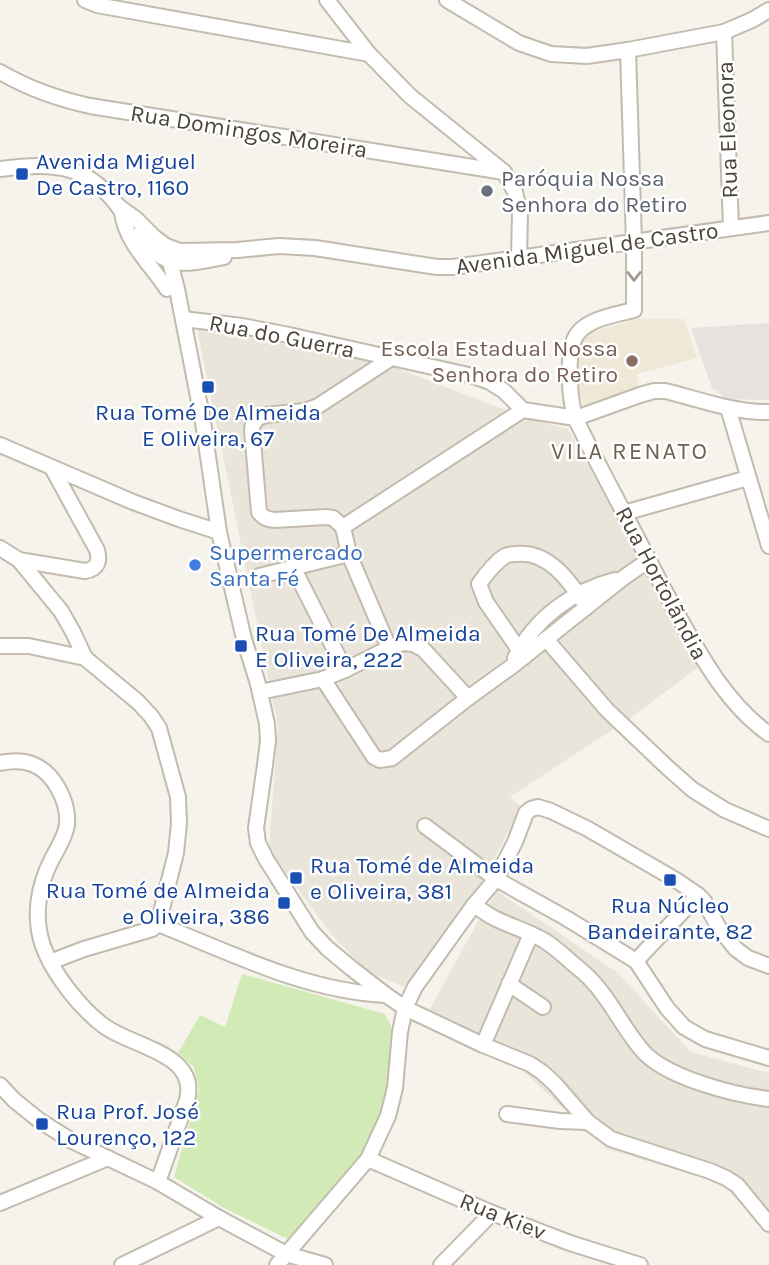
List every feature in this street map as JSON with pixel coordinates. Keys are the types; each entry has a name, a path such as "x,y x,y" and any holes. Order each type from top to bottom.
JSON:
{"street":[{"path":"327,0 369,54 410,96 504,172 515,192 520,213 520,257"},
{"path":"447,0 519,43 551,54 587,56 724,32 769,9"},
{"path":"94,2 369,54"},
{"name":"Rua Eleonora","path":"724,32 731,228"},
{"path":"628,50 634,242"},
{"name":"Rua Domingos Moreira","path":"0,73 40,93 90,106 504,172"},
{"name":"Avenida Miguel de Castro","path":"0,169 55,167 73,170 101,186 161,250 189,252 279,246 315,248 437,267 453,267 769,223"},
{"path":"120,209 130,238 167,289"},
{"name":"Avenida Miguel de Castro","path":"120,209 136,219 154,237 161,250"},
{"name":"Rua Hortolãndia","path":"634,242 634,310 587,325 575,338 570,379 576,418 708,667 727,695 767,731"},
{"path":"161,250 170,262 177,289 203,422 219,532 267,724 268,741 256,828 258,843 266,859 312,932 335,955 386,995 405,1008 530,1064 555,1084 588,1122 611,1139 726,1178 748,1196 769,1224"},
{"path":"161,250 167,289 183,319"},
{"name":"Avenida Miguel de Castro","path":"170,262 186,263 223,257 237,250"},
{"name":"Rua do Guerra","path":"183,319 277,332 473,376 504,391 523,411"},
{"path":"389,648 349,554 343,527 326,517 274,520 262,516 259,512 252,430 258,418 266,415 305,411 318,406 390,359"},
{"path":"343,527 523,411 576,418 654,391 665,391 729,408 769,412"},
{"path":"729,408 769,546"},
{"path":"0,445 178,520 219,532"},
{"path":"19,561 85,571 91,570 99,563 97,550 52,468"},
{"path":"624,513 748,478"},
{"path":"0,548 19,561 61,611 85,658 151,716 159,728 178,797 176,853 158,924 152,929 50,962"},
{"path":"521,654 486,602 479,584 490,569 507,555 524,553 545,559 562,573 586,607"},
{"path":"259,576 349,554"},
{"path":"521,654 546,639 649,560"},
{"path":"293,567 345,670"},
{"path":"323,679 374,757 380,760 392,758 511,667 521,654 530,634 560,605 578,593 623,578"},
{"path":"546,639 607,710 684,783 724,810 769,829"},
{"path":"260,692 323,679 402,643 413,644 422,649 468,698"},
{"path":"0,646 29,646 85,658"},
{"path":"0,763 21,762 40,768 57,786 66,811 65,833 43,878 37,915 43,947 50,962 77,1000 103,1026 167,1057 185,1073 189,1085 187,1100 158,1182"},
{"path":"282,1259 368,1159 388,1115 395,1088 405,1008 415,987 496,879 526,813 531,809 538,807 551,811 588,829 698,895 736,949 748,958 768,966"},
{"path":"425,826 496,879 636,961 667,1008 684,1027 705,1039 769,1058"},
{"path":"636,961 698,895"},
{"path":"474,905 494,918 531,933 560,953 597,986 639,1047 652,1060 683,1077 730,1092 769,1099"},
{"path":"158,924 255,964 300,979 350,991 386,995"},
{"path":"483,1045 531,933"},
{"path":"509,984 543,1007"},
{"path":"0,1085 40,1121 72,1141 158,1182 282,1259 325,1265"},
{"path":"507,1114 588,1122"},
{"path":"0,1203 108,1158"},
{"name":"Rua Kiev","path":"368,1159 492,1213 640,1265"},
{"path":"441,1265 492,1213"},
{"path":"122,1265 219,1218"}],"shaded area":[{"name":"Escola Estadual Nossa Senhora do Retiro","path":"638,319 684,319 697,358 637,374 638,388 584,405 578,392 582,335"},
{"path":"196,323 346,349 527,418 568,429 700,666 622,724 599,703 615,728 510,797 521,807 480,886 455,918 409,989 368,972 330,933 269,849 278,726"},
{"path":"769,323 769,400 726,399 712,388 691,328"},
{"path":"497,891 618,973 691,1052 769,1073 769,1231 720,1183 607,1149 522,1070 425,1025 432,1005"}],"green space":[{"path":"242,974 385,1014 393,1030 395,1054 380,1127 366,1152 290,1240 224,1208 174,1177 199,1090 194,1067 178,1053 200,1015 225,1027"}],"place":[{"name":"Avenida Miguel De Castro, 1160","path":"22,174"},
{"name":"Paróquia Nossa Senhora do Retiro","path":"487,191"},
{"name":"Escola Estadual Nossa Senhora do Retiro","path":"632,361"},
{"name":"Rua Tomé De Almeida E Oliveira, 67","path":"208,387"},
{"name":"Supermercado Santa Fé","path":"195,565"},
{"name":"Rua Tomé De Almeida E Oliveira, 222","path":"241,646"},
{"name":"Rua Tomé de Almeida e Oliveira, 381","path":"296,878"},
{"name":"Rua Núcleo Bandeirante, 82","path":"670,880"},
{"name":"Rua Tomé de Almeida e Oliveira, 386","path":"284,903"},
{"name":"Rua Prof. José Lourenço, 122","path":"42,1124"}],"district":[{"name":"VILA RENATO","path":"630,451"}]}
